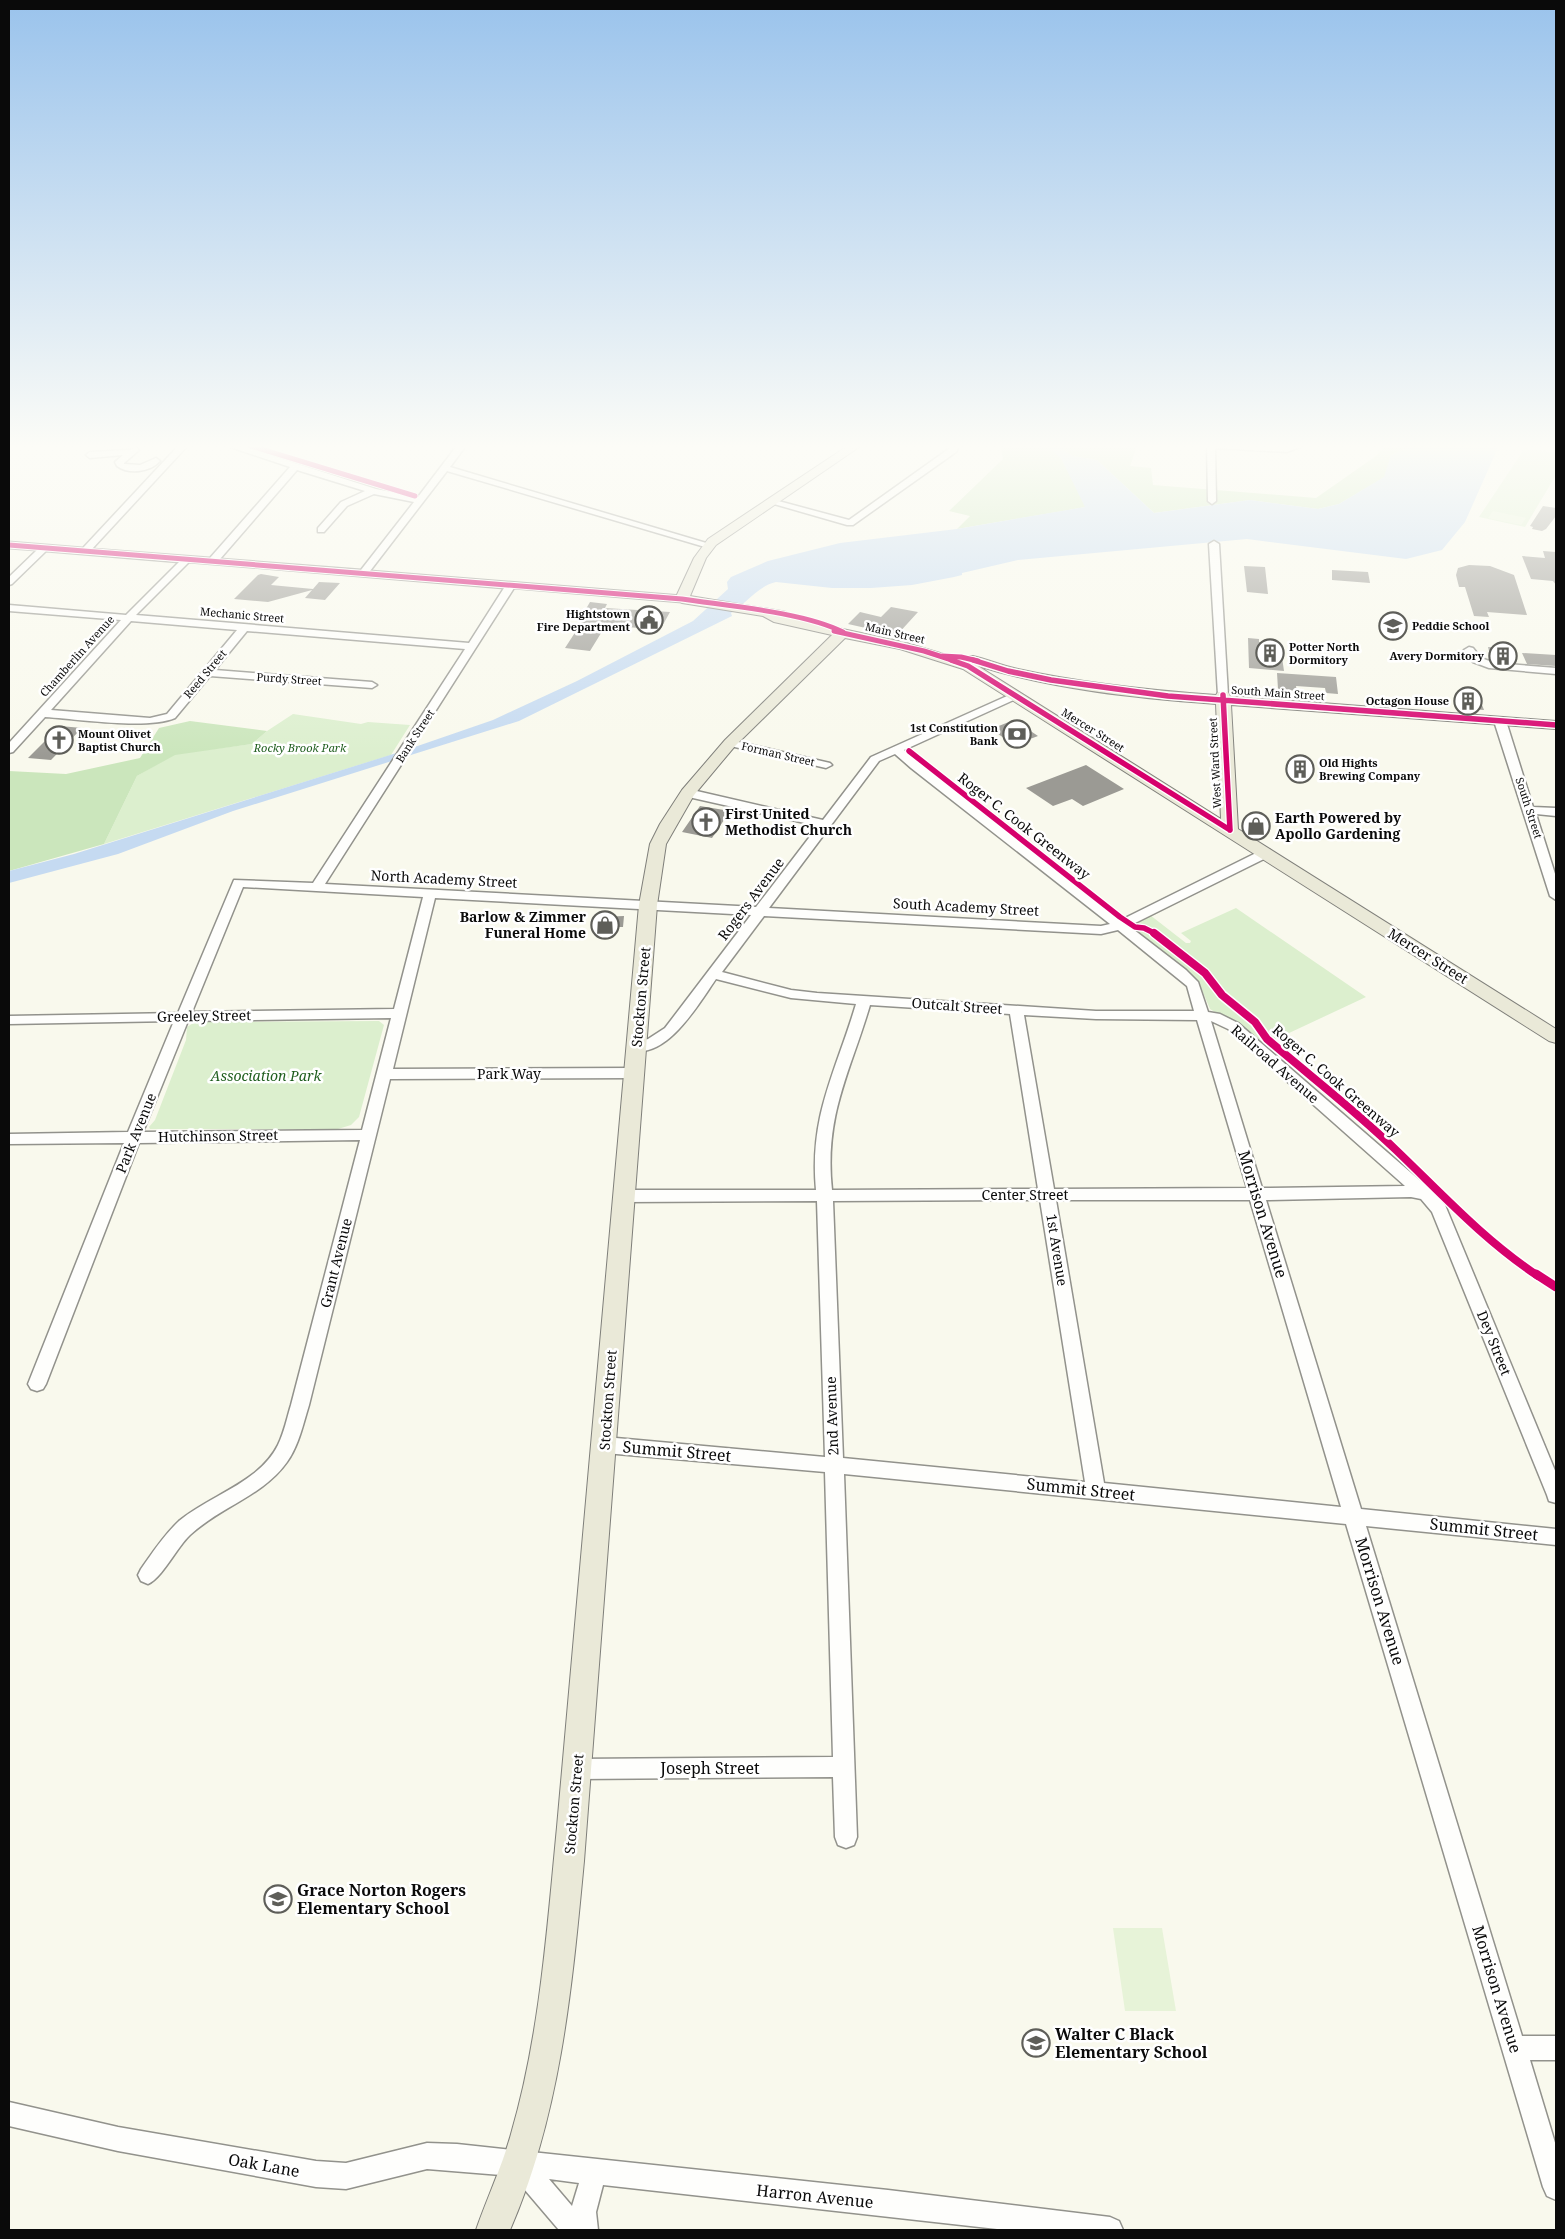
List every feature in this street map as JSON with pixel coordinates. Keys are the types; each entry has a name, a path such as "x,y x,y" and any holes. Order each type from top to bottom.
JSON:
{"main road":[{"path":"683,594 707,547"},
{"name":"Main Street","path":"683,594 710,603 942,656"},
{"name":"Stockton Street","path":"493,2230 520,2164 536,2110 551,2024 577,1769 648,905 658,844 668,824 688,794 730,743 843,632"},
{"name":"South Main Street","path":"942,656 961,657 992,664 1008,672 1076,684 1556,725"},
{"name":"Mercer Street","path":"942,656 968,666 1016,694 1556,1036"},
{"name":"West Ward Street","path":"1223,698 1230,830"}],"street":[{"path":"38,547 511,585 683,594"},
{"path":"85,551 89,547"},
{"path":"213,561 225,547"},
{"path":"364,573 383,547"},
{"path":"1214,547 1223,698"},
{"path":"9,582 44,548"},
{"name":"Chamberlin Avenue","path":"9,750 129,618 187,559"},
{"name":"Bank Street","path":"317,887 511,585"},
{"name":"Mechanic Street","path":"9,608 472,646"},
{"name":"Reed Street","path":"42,713 150,721 164,720 170,716 245,627"},
{"path":"1469,650 1477,660 1494,666 1556,671"},
{"name":"Purdy Street","path":"206,673 372,685"},
{"name":"Rogers Avenue","path":"636,1047 653,1043 670,1031 875,759 1016,694"},
{"name":"South Street","path":"1500,721 1556,896"},
{"name":"Forman Street","path":"730,743 826,765"},
{"path":"896,749 915,766 1187,978 1193,985 1204,1016"},
{"path":"688,794 826,824"},
{"path":"1529,810 1556,812"},
{"name":"South Academy Street","path":"648,905 1101,930 1119,926 1266,853"},
{"name":"North Academy Street","path":"238,883 648,905"},
{"name":"Park Avenue","path":"37,1384 134,1137 238,883"},
{"name":"Grant Avenue","path":"148,1575 172,1540 193,1521 264,1475 281,1457 289,1443 430,893"},
{"name":"Outcalt Street","path":"713,974 791,994 864,1001 1096,1015 1204,1016"},
{"name":"2nd Avenue","path":"846,1837 822,1150 825,1124 864,1001"},
{"name":"1st Avenue","path":"1016,1010 1096,1491"},
{"name":"Greeley Street","path":"9,1020 400,1013"},
{"name":"Morrison Avenue","path":"1204,1016 1556,2187"},
{"name":"Railroad Avenue","path":"1204,1016 1216,1017 1232,1026 1426,1195"},
{"name":"Park Way","path":"384,1074 634,1073"},
{"name":"Hutchinson Street","path":"9,1139 368,1134"},
{"name":"Center Street","path":"624,1196 1257,1194 1411,1191 1426,1195"},
{"name":"Dey Street","path":"1426,1195 1439,1209 1556,1495"},
{"name":"Summit Street","path":"605,1445 1556,1536"},
{"name":"Joseph Street","path":"577,1769 844,1766"},
{"path":"1515,2048 1556,2048"},
{"name":"Oak Lane","path":"9,2114 118,2139 316,2174 346,2176 428,2156 457,2157 520,2164"},
{"path":"520,2164 574,2230"},
{"name":"Harron Avenue","path":"520,2164 888,2203 1110,2230"},
{"path":"585,2230 583,2212 594,2173"}],"green space":[{"name":"Rocky Brook Park","path":"293,714 361,724 368,722 410,725 391,755 104,844 137,776 175,754 252,744 267,731"},
{"path":"190,721 267,731 252,744 175,755 137,776 104,844 9,871 9,771 66,774 140,758 159,728"},
{"path":"1236,908 1366,997 1272,1041 1259,1039 1210,1009 1199,983 1127,926 1150,915 1186,943 1190,943 1191,941 1181,933"},
{"name":"Association Park","path":"379,1021 384,1025 359,1117 351,1125 338,1129 150,1129 149,1127 155,1120 186,1040 187,1027 195,1022"},
{"path":"1113,1928 1162,1928 1176,2011 1125,2011"}],"water":[{"path":"822,547 1154,547 1018,560 962,573 962,575 954,577 912,585 832,588 776,582 758,591 731,613 732,616 519,721 233,811 118,854 9,883 9,871 74,854 406,750 493,720 577,681 693,621 728,589 727,582 731,577 768,561"},
{"path":"1314,547 1444,547 1442,550 1406,559"}],"building":[{"path":"1543,551 1556,552 1556,585 1553,581 1531,579 1522,556 1545,558"},
{"path":"1469,565 1490,566 1514,575 1527,615 1487,612 1489,617 1474,616 1465,587 1459,587 1456,575 1458,568"},
{"path":"1244,566 1265,567 1268,594 1247,592"},
{"path":"1332,570 1368,572 1370,583 1332,580"},
{"path":"261,574 279,577 271,585 313,589 319,582 340,583 325,600 305,598 312,590 268,602 234,599"},
{"path":"590,602 607,604 605,608 670,612 660,630 606,625 590,651 565,648 587,614 583,614"},
{"path":"891,607 918,612 897,635 848,624 860,612 881,617"},
{"name":"Potter North Dormitory","path":"1248,638 1259,639 1259,642 1280,643 1284,671 1249,668"},
{"name":"Avery Dormitory","path":"1488,647 1504,648 1508,660 1491,659"},
{"path":"1522,653 1556,655 1556,666 1527,664"},
{"path":"1277,673 1336,677 1338,694 1326,693 1325,688 1296,686 1297,691 1278,689"},
{"name":"Octagon House","path":"1459,691 1477,692 1484,710 1460,708 1457,699 1461,697"},
{"name":"1st Constitution Bank","path":"1014,720 1038,736 1014,745 991,729"},
{"name":"Mount Olivet Baptist Church","path":"60,726 82,728 51,760 28,758"},
{"path":"1086,765 1124,789 1083,806 1072,799 1053,806 1026,788"},
{"name":"First United Methodist Church","path":"700,806 730,811 712,838 682,832"},
{"name":"Barlow & Zimmer Funeral Home","path":"624,916 623,927 618,927 618,932 598,933 600,917"}],"cycle path":[{"path":"40,547 682,599 782,615 831,626 843,632"},
{"path":"834,631 924,651 968,666 1230,830"},
{"path":"942,656 961,657 1008,671 1051,680 1168,696 1556,725"},
{"path":"1223,695 1230,830"},
{"name":"Roger C. Cook Greenway","path":"909,751 1120,917 1135,927 1144,928 1156,934 1205,973 1222,995 1255,1022 1267,1039 1395,1149 1469,1223 1516,1261 1556,1287"}],"place":[{"name":"Hightstown Fire Department","path":"649,620"},
{"name":"Peddie School","path":"1393,626"},
{"name":"Potter North Dormitory","path":"1270,653"},
{"name":"Avery Dormitory","path":"1503,656"},
{"name":"Octagon House","path":"1468,701"},
{"name":"1st Constitution Bank","path":"1017,734"},
{"name":"Mount Olivet Baptist Church","path":"59,740"},
{"name":"Old Hights Brewing Company","path":"1300,769"},
{"name":"First United Methodist Church","path":"706,822"},
{"name":"Earth Powered by Apollo Gardening","path":"1256,826"},
{"name":"Barlow & Zimmer Funeral Home","path":"605,925"},
{"name":"Grace Norton Rogers Elementary School","path":"278,1899"},
{"name":"Walter C Black Elementary School","path":"1036,2043"}]}
